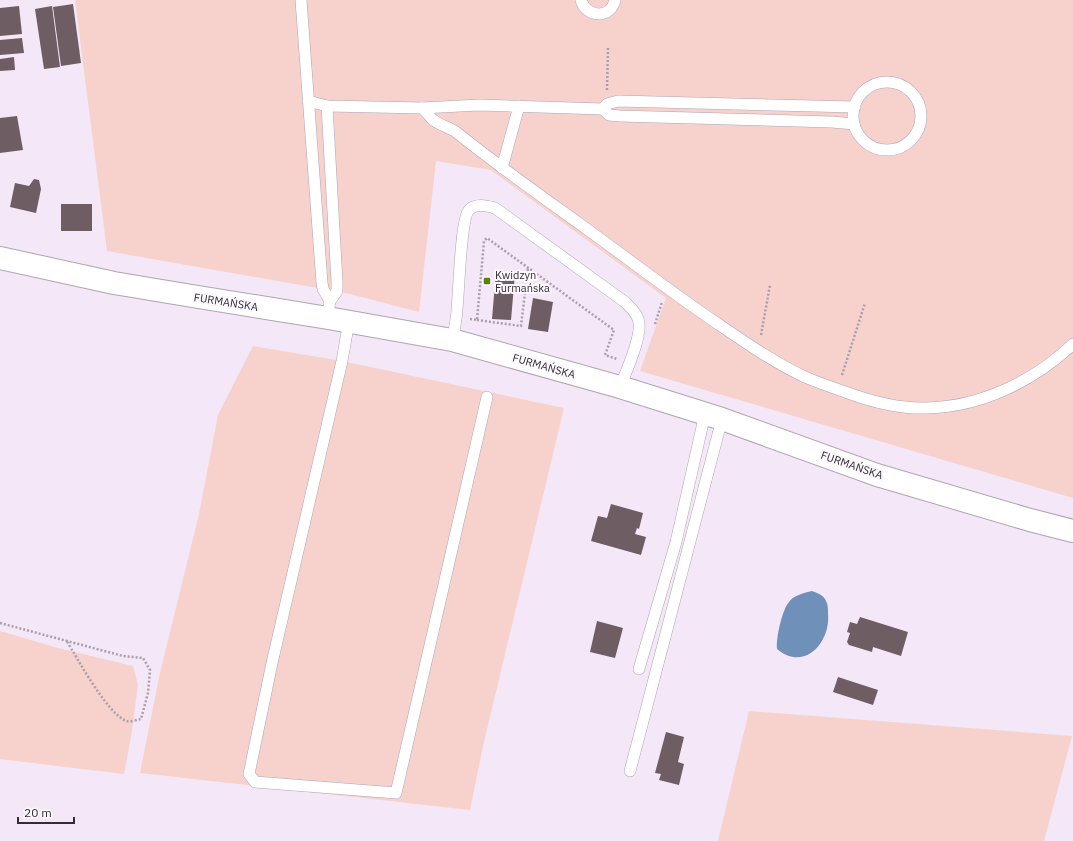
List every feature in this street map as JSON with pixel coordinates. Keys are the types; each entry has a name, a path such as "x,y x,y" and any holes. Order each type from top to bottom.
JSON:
{"street":[{"name":"FURMAŃSKA","path":"0,258 114,282 186,295 329,309 349,321 452,340 620,387 714,417 877,475 1030,520 1073,531"}],"lane":[{"path":"301,0 322,283 329,309"},
{"path":"581,0 583,6 588,12 596,15 604,14 611,9 614,0"},
{"path":"884,82 897,84 908,90 913,95 920,106 921,120 913,138 903,146 890,149 877,148 866,142 857,132 854,124 855,106 861,95 871,86 884,82"},
{"path":"308,101 327,106 422,108 479,105 605,106 618,101 855,106"},
{"path":"327,106 337,282 336,291 329,309"},
{"path":"502,168 519,106"},
{"path":"605,106 609,115 620,116 832,122 854,124"},
{"path":"422,108 432,119 454,131 502,168 704,314 786,367 804,376 838,389 887,405 910,408 927,408 970,402 1014,386 1030,378 1050,364 1073,344"},
{"path":"452,340 456,319 462,240 466,217 469,210 475,206 482,205 495,208 625,302 632,309 639,320 640,326 637,341 620,387"},
{"path":"349,321 342,361 274,655 249,774 255,782 396,793 487,396"},
{"path":"639,669 714,417"},
{"path":"630,771 714,417"}],"path":[{"path":"605,106 608,48"},
{"path":"477,320 484,241 488,238 614,330 605,355 629,363"},
{"path":"456,319 477,320 521,326 528,267"},
{"path":"756,349 760,340 770,285"},
{"path":"653,328 662,301 661,299"},
{"path":"838,389 864,303"},
{"path":"0,623 66,640 123,656 143,658 150,670 148,693 141,719 128,722 117,716 93,684 66,640"}],"shaded area":[{"path":"75,0 1073,0 1073,498 640,371 666,298 491,170 436,161 419,312 346,293 107,251"},
{"path":"253,346 342,361 564,408 483,746 470,810 140,773 160,673 199,514 218,415"},
{"path":"0,631 58,648 133,666 138,685 124,774 0,759"},
{"path":"749,711 1072,736 1044,841 718,841"}],"water":[{"path":"812,591 822,596 827,604 828,624 825,635 814,651 806,656 797,657 787,655 777,649 779,631 784,611 789,602 794,598"}],"building":[{"path":"73,4 81,63 61,66 53,7"},
{"path":"19,6 22,34 0,36 0,8"},
{"path":"52,6 60,67 44,69 35,9"},
{"path":"22,38 24,53 0,55 0,40"},
{"path":"14,57 15,70 0,71 0,59"},
{"path":"17,116 23,150 0,153 0,118"},
{"path":"34,179 39,180 41,189 36,213 10,207 15,183 29,186"},
{"path":"61,204 92,204 92,231 61,231"},
{"path":"496,272 515,274 511,320 492,319"},
{"path":"533,298 553,302 548,332 528,329"},
{"path":"611,504 643,513 639,529 637,528 635,534 646,537 641,555 591,541 598,516 607,518"},
{"path":"860,617 908,632 901,656 873,647 872,652 849,645 847,642 850,633 847,632 850,622 857,624"},
{"path":"597,621 623,628 615,658 590,652"},
{"path":"838,677 878,690 873,705 833,692"},
{"path":"666,732 684,737 678,762 684,764 679,785 659,780 661,774 655,773"}],"place":[{"name":"Kwidzyn Furmańska","path":"487,281"}]}
